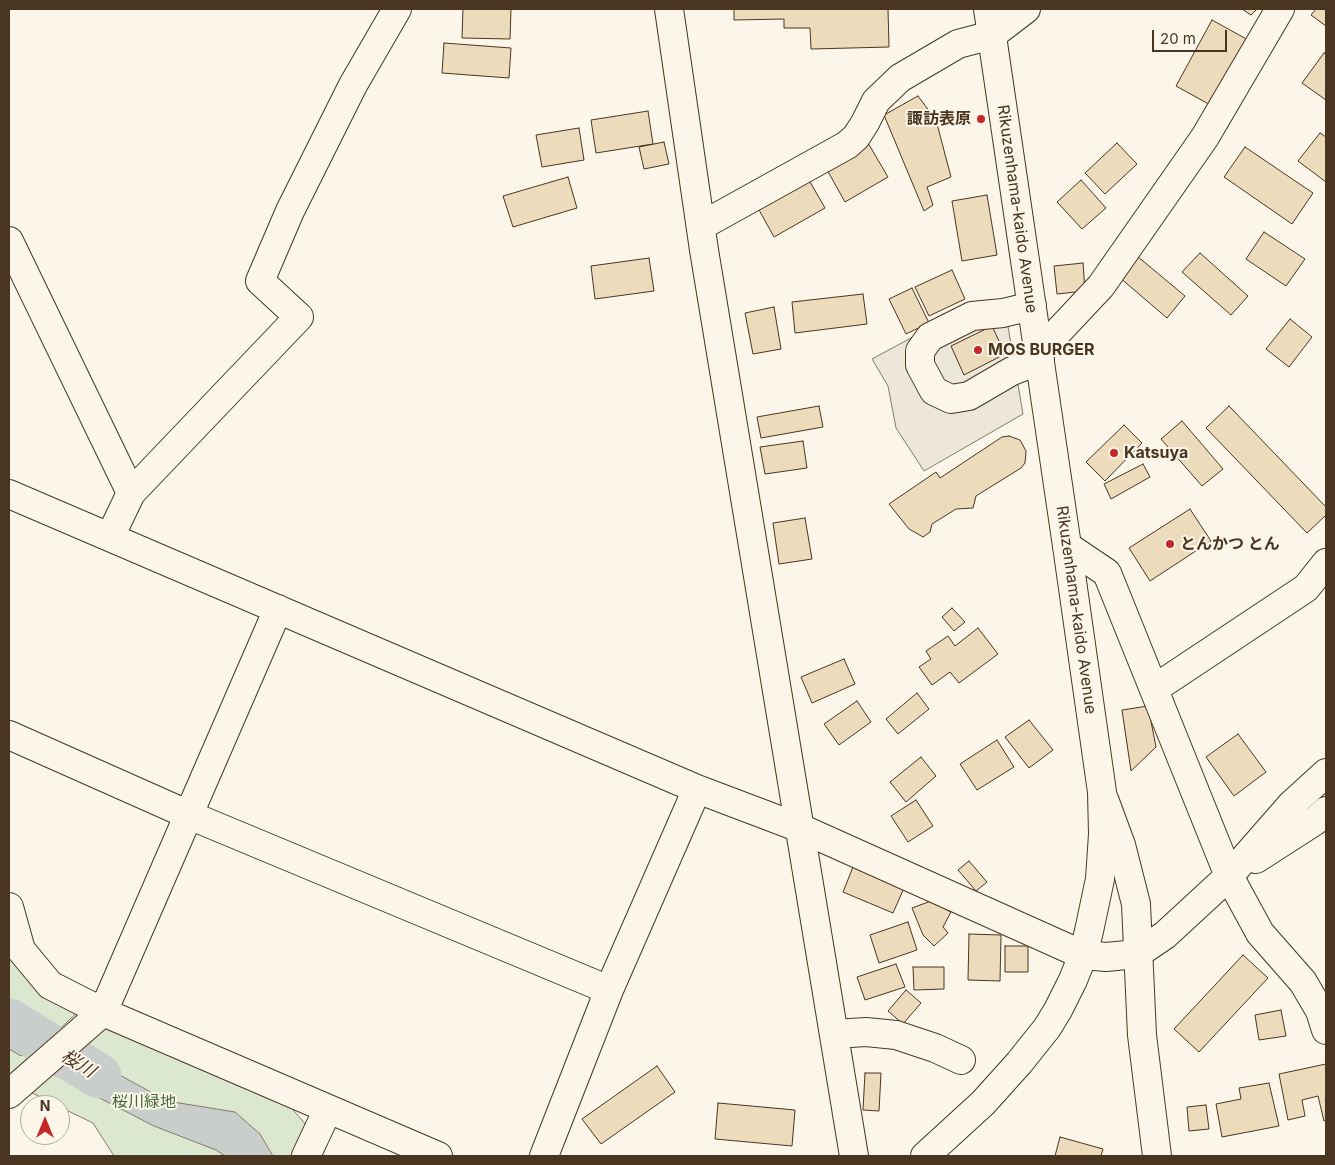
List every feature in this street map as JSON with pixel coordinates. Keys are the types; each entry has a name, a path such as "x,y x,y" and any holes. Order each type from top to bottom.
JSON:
{"main road":[{"path":"110,537 131,493 299,317 260,281 290,211 353,85 397,9"},
{"path":"669,9 700,226 854,1156"},
{"name":"Rikuzenhama-kaido Avenue","path":"925,1156 983,1103 1019,1063 1047,1028 1058,1010 1083,955 1100,879 1103,834 1102,792 988,9"},
{"path":"700,226 847,145 856,137 876,101 900,78 958,44 992,35 1026,9"},
{"path":"1032,306 1003,313 972,316 930,337 920,351 920,365 934,391 951,399 969,396 1039,356 1106,278 1205,137 1280,9"},
{"path":"9,241 131,493"},
{"path":"9,494 697,789 800,828 1083,955 1106,957 1137,954 1165,935 1230,876 1292,804 1326,773"},
{"path":"1067,546 1107,573 1230,876 1260,933 1303,982 1320,1010 1326,1030"},
{"path":"1154,689 1306,588 1326,563"},
{"path":"9,1094 103,1012 278,609"},
{"path":"9,735 189,815 609,990"},
{"path":"544,1156 609,990 697,789"},
{"path":"1102,792 1121,845 1136,904 1137,954 1144,1063 1157,1156"},
{"path":"1230,876 1326,811"},
{"path":"9,907 21,950 50,985 103,1012 438,1156"},
{"path":"834,1034 866,1032 896,1035 935,1048 961,1060"},
{"path":"306,1156 328,1109"}],"green space":[{"path":"9,940 77,1013 9,1075"},
{"name":"桜川緑地","path":"101,1024 287,1103 309,1128 298,1156 114,1156 93,1123 70,1112 70,1095 36,1095 26,1090"}],"shaded area":[{"path":"1004,303 1023,414 924,471 896,428 888,386 872,359 974,304"}],"water":[{"path":"9,1011 46,1034 21,1056 9,1049"},
{"path":"74,1050 167,1101 235,1112 260,1134 273,1156 225,1156 216,1150 154,1126 49,1072"}],"building":[{"path":"463,9 511,9 510,39 462,38"},
{"path":"734,9 888,9 889,47 811,49 810,28 784,28 784,19 734,20"},
{"path":"1242,9 1257,9 1251,15"},
{"path":"1316,9 1326,9 1326,26 1311,15"},
{"path":"1212,20 1250,41 1214,107 1176,86"},
{"path":"444,43 511,48 509,78 442,73"},
{"path":"1324,53 1326,54 1326,100 1302,83"},
{"path":"918,96 936,120 951,177 927,187 933,205 924,211 884,115"},
{"path":"648,111 653,144 596,153 591,120"},
{"path":"579,128 584,160 542,167 536,135"},
{"path":"1320,133 1326,137 1326,182 1298,161"},
{"path":"664,142 669,164 644,169 639,147"},
{"path":"868,143 888,177 845,202 826,168"},
{"path":"1117,143 1137,164 1105,194 1085,173"},
{"path":"1245,147 1313,193 1292,224 1224,177"},
{"path":"568,177 577,208 513,227 503,196"},
{"path":"809,180 825,208 774,237 758,208"},
{"path":"1081,180 1106,208 1082,229 1057,202"},
{"path":"987,195 997,255 962,261 952,201"},
{"path":"1264,232 1305,259 1286,286 1246,259"},
{"path":"1200,253 1248,296 1231,315 1182,272"},
{"path":"1137,256 1185,296 1167,318 1119,277"},
{"path":"649,258 654,291 595,299 591,266"},
{"path":"1083,263 1085,291 1057,294 1054,266"},
{"path":"952,270 965,299 929,316 915,287"},
{"path":"912,288 929,323 906,334 889,299"},
{"path":"863,294 867,324 795,333 792,302"},
{"path":"774,307 781,349 753,354 745,313"},
{"path":"1290,319 1312,337 1289,367 1266,349"},
{"name":"MOS BURGER","path":"992,326 1005,354 964,375 951,346"},
{"path":"819,406 823,427 761,438 757,417"},
{"path":"1229,406 1326,507 1326,515 1307,533 1206,428"},
{"path":"1182,421 1223,469 1202,486 1161,439"},
{"name":"Katsuya","path":"1124,425 1142,443 1105,481 1086,462"},
{"path":"1009,436 1020,440 1026,451 1025,463 1021,468 976,496 973,508 956,509 932,524 930,532 923,537 909,529 889,504 936,472 940,478 1002,437"},
{"path":"803,441 807,468 765,474 760,447"},
{"path":"1143,464 1150,477 1111,499 1104,484"},
{"name":"とんかつ とん","path":"1190,509 1211,541 1150,581 1129,548"},
{"path":"805,518 812,559 779,564 773,523"},
{"path":"952,608 965,622 954,631 942,617"},
{"path":"978,628 998,654 959,683 950,672 932,685 919,667 931,659 926,651 948,636 955,646"},
{"path":"844,659 855,684 812,703 801,677"},
{"path":"917,693 929,709 898,734 886,719"},
{"path":"857,701 871,722 839,745 824,724"},
{"path":"1148,706 1156,747 1131,771 1122,710"},
{"path":"1029,720 1053,750 1029,768 1005,737"},
{"path":"1238,734 1266,772 1234,796 1206,757"},
{"path":"997,740 1014,767 977,790 960,764"},
{"path":"921,757 936,776 906,802 890,782"},
{"path":"916,800 933,826 908,842 891,816"},
{"path":"969,861 987,882 976,891 958,870"},
{"path":"853,867 904,888 893,913 843,892"},
{"path":"931,901 951,912 943,927 948,933 934,946 923,935 912,908"},
{"path":"908,922 917,950 879,963 870,935"},
{"path":"969,934 1001,935 1000,981 968,980"},
{"path":"1005,946 1028,946 1028,972 1005,972"},
{"path":"1243,955 1268,978 1199,1052 1174,1029"},
{"path":"896,964 905,987 865,1000 857,977"},
{"path":"913,967 944,967 944,989 914,990"},
{"path":"906,990 921,1003 903,1024 888,1011"},
{"path":"1281,1010 1286,1036 1259,1040 1255,1015"},
{"path":"1326,1064 1326,1120 1324,1121 1318,1096 1302,1100 1305,1116 1288,1120 1279,1074"},
{"path":"657,1066 675,1092 601,1144 582,1119"},
{"path":"865,1073 881,1073 879,1111 863,1110"},
{"path":"1269,1083 1279,1126 1222,1137 1216,1104 1241,1099 1239,1088"},
{"path":"718,1103 795,1110 792,1146 715,1139"},
{"path":"1206,1105 1209,1129 1189,1131 1187,1107"},
{"path":"1060,1137 1103,1149 1101,1156 1055,1156"}],"waterway":[{"name":"桜川","path":"9,1021 99,1076"}],"place":[{"name":"諏訪表原","path":"981,119"},
{"name":"MOS BURGER","path":"978,350"},
{"name":"Katsuya","path":"1114,453"},
{"name":"とんかつ とん","path":"1170,544"}]}
